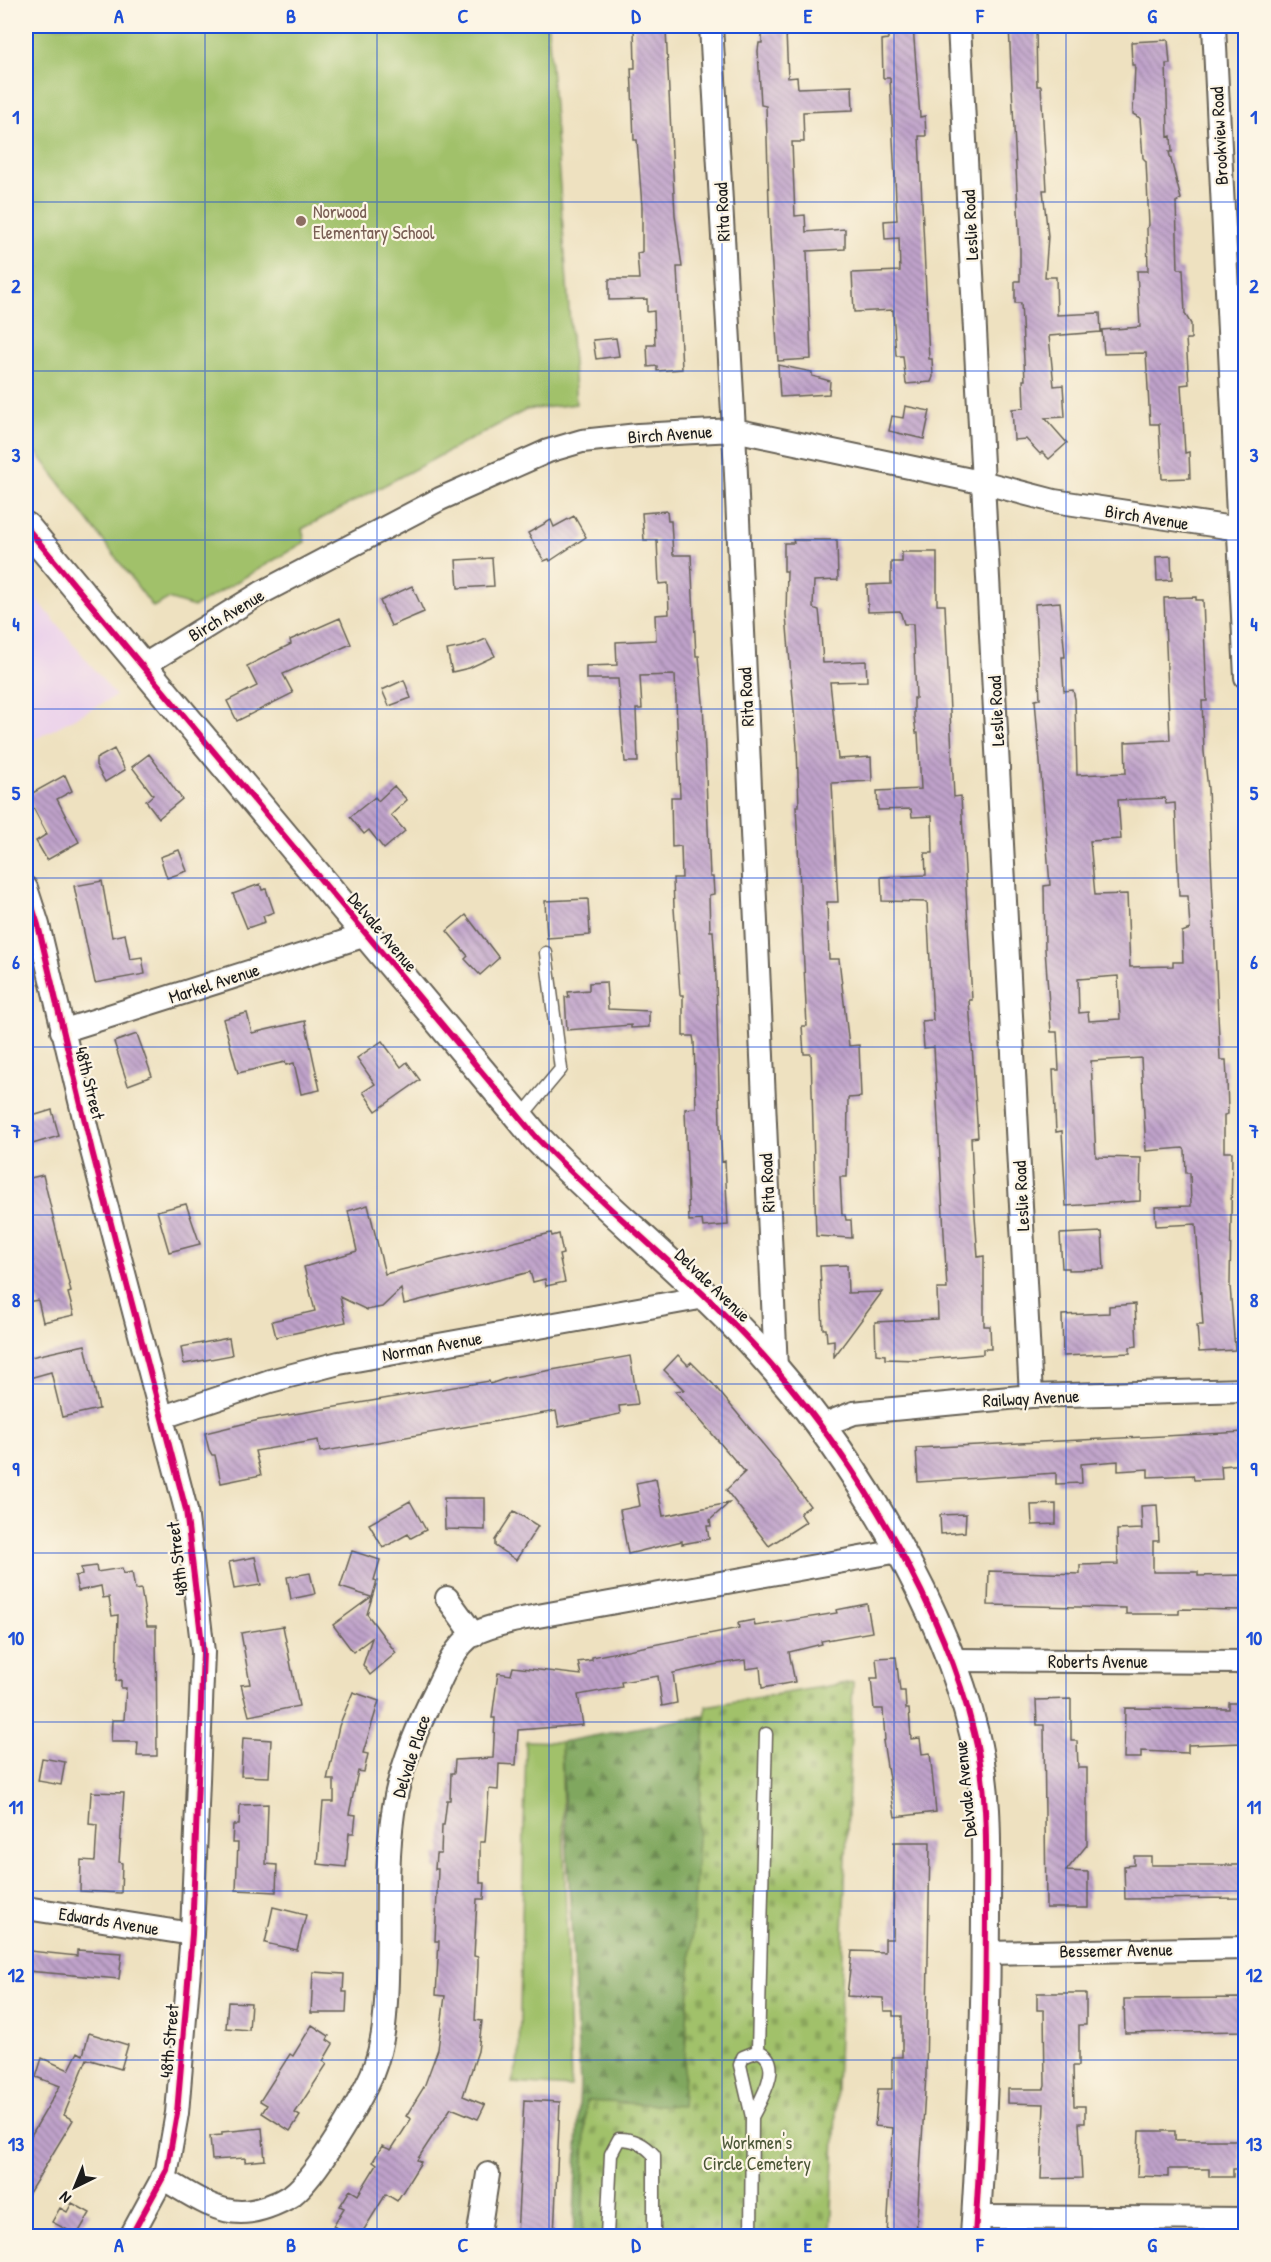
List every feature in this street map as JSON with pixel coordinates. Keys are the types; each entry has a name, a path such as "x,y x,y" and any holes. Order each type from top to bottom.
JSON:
{"street":[{"name":"Rita Road","path":"711,26 734,430 776,1369"},
{"name":"Leslie Road","path":"959,26 985,483 1031,1396"},
{"name":"Brookview Road","path":"1214,26 1242,531 1245,677"},
{"name":"Birch Avenue","path":"141,667 261,593 440,499 548,451 582,441 638,435 734,430 985,483 1054,501 1242,531"},
{"name":"Delvale Avenue","path":"26,527 520,1118 574,1177 705,1297 776,1369 820,1426 919,1587 951,1660 974,1732 983,1788 986,1953 984,2109 976,2227"},
{"name":"48th Street","path":"26,888 38,925 92,1151 186,1510 202,1652 192,1934 177,2114 167,2170 131,2236"},
{"name":"Markel Avenue","path":"62,1031 366,935"},
{"name":"Norman Avenue","path":"163,1417 270,1381 339,1363 705,1297"},
{"name":"Railway Avenue","path":"820,1426 854,1413 1031,1396 1245,1390"},
{"name":"Delvale Place","path":"162,2178 205,2202 240,2212 278,2203 293,2194 313,2171 362,2093 379,2054 384,2026 390,1842 400,1779 425,1712 458,1648 474,1635 521,1619 898,1551"},
{"path":"447,1598 474,1635"},
{"name":"Roberts Avenue","path":"951,1660 1245,1662"},
{"name":"Edwards Avenue","path":"26,1908 192,1934"},
{"name":"Bessemer Avenue","path":"986,1953 1245,1948"},
{"path":"482,2236 479,2232 488,2174"},
{"path":"976,2227 1245,2219"}],"lane":[{"path":"520,1118 561,1069 546,953"},
{"path":"758,2051 766,1734"},
{"path":"751,2236 752,2117 740,2065 743,2057 758,2051 766,2054 770,2060 771,2069 767,2089 752,2117"},
{"path":"607,2236 611,2154 618,2139 632,2139 646,2146 654,2155 654,2236"}],"shaded area":[{"path":"26,586 116,696 26,744"}],"green space":[{"name":"Norwood Elementary School","path":"26,26 548,26 576,404 526,410 302,529 305,542 194,607 168,599 153,607 26,438"},
{"name":"Workmen's Circle Cemetery","path":"853,1682 831,2236 582,2236 586,2101 682,2106 706,1706"},
{"path":"727,1711 704,2106 600,2236 573,2236 580,2084 561,1742"},
{"path":"526,1741 561,1742 571,2087 512,2083 519,2059"}],"building":[{"path":"634,26 664,26 666,30 675,215 682,267 677,267 682,369 657,371 657,366 648,367 647,345 655,345 654,311 647,312 647,299 609,300 609,279 639,279 637,253 642,252 642,206 637,140 634,140 631,68 635,68"},
{"path":"888,26 913,26 920,117 925,116 926,136 919,136 929,359 932,359 933,377 931,382 906,384 903,356 896,356 893,310 854,312 852,273 900,271 899,238 885,239 884,221 897,220 890,78 883,78 882,40 888,39"},
{"path":"1009,26 1036,26 1037,86 1041,86 1047,190 1043,190 1048,236 1045,277 1056,277 1057,315 1100,313 1101,332 1049,336 1054,386 1063,385 1065,417 1045,418 1067,443 1049,459 1042,452 1040,454 1026,439 1014,440 1012,409 1024,408 1023,380 1025,380 1021,303 1015,303 1015,281 1020,281 1020,250"},
{"path":"786,32 788,78 797,77 798,88 852,86 853,110 803,112 804,142 792,142 795,216 805,215 806,232 845,229 845,249 807,251 811,359 778,361 770,235 766,106 761,105 758,51 759,43 762,43 762,33"},
{"path":"1168,40 1170,64 1166,64 1168,137 1171,136 1172,152 1169,152 1181,199 1176,202 1178,269 1183,269 1185,314 1191,324 1191,339 1186,339 1189,384 1181,385 1185,453 1189,452 1190,478 1162,479 1159,424 1150,424 1146,353 1104,354 1102,330 1140,327 1137,271 1148,271 1147,228 1149,225 1146,161 1143,158 1140,118 1133,114 1135,65 1132,65 1131,42"},
{"path":"616,338 619,356 596,359 593,340"},
{"path":"778,365 812,372 812,376 830,381 829,394 780,397"},
{"path":"905,406 930,411 924,439 889,431 892,416 903,418"},
{"path":"667,511 668,521 671,521 673,555 691,555 696,656 699,656 703,702 710,877 713,877 714,894 709,895 710,931 713,931 716,978 720,1124 722,1162 725,1161 728,1225 703,1227 702,1220 689,1221 685,1109 696,1108 694,1042 693,1036 683,1036 683,995 680,995 674,908 673,878 682,878 681,846 672,847 671,797 680,797 675,675 640,676 642,709 636,709 638,762 625,762 618,679 586,679 586,666 617,665 616,642 656,640 655,615 669,614 668,583 659,584 657,540 644,540 642,513"},
{"path":"574,516 586,537 550,561 549,559 544,561 528,533 551,520 554,527"},
{"path":"793,540 837,540 838,580 814,581 813,608 819,610 823,663 866,661 867,681 830,682 838,759 871,757 872,781 832,783 838,902 827,902 829,959 839,959 849,1046 859,1045 861,1097 848,1098 847,1177 840,1177 842,1215 845,1215 846,1220 851,1220 852,1238 816,1236 811,1054 804,1054 802,1026 807,1026 796,806 799,806 797,747 786,615 787,571 784,571 784,543 794,543"},
{"path":"902,552 937,552 937,605 945,605 954,797 961,796 972,1000 969,1000 978,1137 971,1138 974,1202 978,1257 984,1256 984,1326 990,1326 991,1349 983,1349 983,1354 917,1360 885,1359 885,1355 876,1354 875,1322 938,1319 937,1289 947,1289 934,1047 924,1048 922,1021 933,1020 927,902 882,901 881,877 926,875 925,853 933,853 932,816 912,817 911,809 878,810 877,791 921,789 918,733 916,733 914,716 914,698 916,698 913,624 904,624 900,611 868,612 867,585 891,584 891,562 902,562"},
{"path":"1171,556 1172,580 1157,581 1156,557"},
{"path":"492,558 494,586 458,588 456,560"},
{"path":"412,586 424,612 391,626 380,601"},
{"path":"1196,597 1196,600 1203,600 1207,701 1202,701 1204,752 1208,789 1220,1060 1226,1060 1227,1078 1228,1114 1224,1115 1224,1152 1232,1152 1230,1286 1235,1350 1199,1352 1197,1325 1203,1325 1196,1224 1156,1226 1155,1207 1191,1206 1190,1173 1186,1173 1183,1148 1146,1151 1141,1058 1091,1061 1096,1157 1141,1158 1140,1201 1066,1206 1062,1131 1056,1132 1053,1070 1059,1070 1057,1032 1051,1032 1045,949 1044,886 1050,885 1035,700 1040,699 1035,604 1060,602 1065,657 1062,657 1064,691 1073,690 1075,699 1077,775 1126,773 1125,742 1170,740 1164,598","holes":["1165,798 1166,804 1175,803 1179,896 1188,896 1190,929 1182,932 1183,962 1173,962 1173,966 1130,967 1127,894 1095,895 1090,841 1121,839 1118,800","1118,976 1120,1019 1089,1021 1088,1012 1079,1013 1078,979"]},
{"path":"340,618 351,644 283,674 293,693 237,721 227,701 257,686 247,666 291,644 290,640"},
{"path":"486,639 495,656 469,668 452,672 447,650 472,645"},
{"path":"404,680 411,698 389,706 382,690"},
{"path":"114,749 125,770 105,782 96,765 96,759"},
{"path":"149,754 182,799 159,818 146,801 153,795 132,767"},
{"path":"65,775 72,791 57,799 79,842 47,860 36,841 47,834 27,796"},
{"path":"394,786 407,800 391,815 405,831 384,849 369,830 364,834 350,817 375,797 378,801"},
{"path":"179,850 187,871 167,878 160,857"},
{"path":"102,881 112,937 125,934 130,959 142,957 145,974 95,983 74,886"},
{"path":"260,884 262,890 266,889 274,912 263,916 265,922 247,928 233,894"},
{"path":"588,899 590,935 547,938 545,901"},
{"path":"466,915 499,958 480,975 465,959 468,956 447,931"},
{"path":"606,982 608,1009 649,1011 649,1027 631,1028 631,1025 567,1030 565,997 569,997 568,992 589,990 589,983"},
{"path":"247,1013 252,1033 305,1021 320,1090 301,1094 294,1063 286,1065 285,1062 238,1073 223,1019"},
{"path":"137,1034 152,1076 128,1085 114,1042"},
{"path":"382,1041 401,1067 407,1062 420,1080 376,1111 363,1092 375,1084 357,1058"},
{"path":"52,1110 59,1136 26,1146 26,1118"},
{"path":"43,1175 71,1292 68,1293 74,1315 43,1322 38,1300 26,1302 26,1275 32,1274 29,1263 33,1262 26,1229 26,1179"},
{"path":"186,1204 200,1244 169,1252 157,1211"},
{"path":"368,1205 385,1274 551,1233 552,1236 559,1234 563,1254 559,1255 565,1282 546,1286 545,1279 533,1282 530,1272 404,1304 401,1289 382,1307 367,1310 340,1297 346,1322 276,1337 272,1321 315,1311 304,1267 357,1251 348,1211"},
{"path":"1102,1232 1104,1269 1069,1270 1069,1268 1062,1268 1060,1234"},
{"path":"847,1265 848,1293 882,1292 834,1357 834,1340 827,1341 826,1329 823,1329 820,1266"},
{"path":"1135,1304 1137,1346 1130,1347 1130,1353 1063,1356 1062,1315 1109,1313 1109,1306"},
{"path":"229,1338 232,1355 184,1364 181,1347"},
{"path":"85,1345 99,1409 62,1417 51,1372 26,1379 26,1358"},
{"path":"678,1355 688,1365 691,1362 713,1384 776,1460 810,1506 800,1513 806,1522 769,1546 726,1490 745,1472 675,1391 684,1390 664,1370"},
{"path":"630,1356 638,1404 619,1406 620,1414 559,1427 556,1411 320,1452 318,1440 255,1451 261,1475 221,1483 215,1455 212,1455 209,1450 205,1433 259,1420 489,1381 490,1384 507,1378"},
{"path":"1245,1432 1245,1464 1221,1466 1222,1479 1194,1480 1193,1475 1148,1477 1148,1469 1118,1471 1118,1461 1081,1464 1082,1483 1056,1484 1056,1473 918,1482 916,1448"},
{"path":"656,1479 663,1516 729,1503 710,1520 711,1526 707,1526 709,1539 682,1544 682,1541 628,1554 620,1510 640,1506 636,1483"},
{"path":"444,1498 485,1498 485,1530 445,1529"},
{"path":"410,1501 426,1530 411,1538 408,1534 383,1548 369,1524"},
{"path":"1056,1504 1056,1524 1032,1525 1031,1505"},
{"path":"1157,1505 1159,1541 1153,1541 1153,1572 1198,1572 1198,1576 1244,1575 1244,1610 1179,1609 1179,1614 1126,1614 1126,1608 988,1605 989,1571 1080,1574 1080,1565 1118,1564 1117,1530 1142,1529 1141,1506"},
{"path":"514,1511 538,1526 516,1560 495,1546 495,1540"},
{"path":"966,1514 965,1532 941,1534 940,1515"},
{"path":"352,1551 380,1560 374,1580 377,1581 367,1614 396,1653 370,1675 363,1665 372,1638 353,1652 333,1625 371,1597 340,1587"},
{"path":"255,1557 261,1585 234,1589 229,1562"},
{"path":"96,1566 97,1572 122,1568 123,1574 132,1572 135,1590 141,1589 147,1626 156,1626 157,1756 137,1756 138,1742 111,1742 112,1720 124,1720 126,1688 121,1688 121,1680 116,1681 118,1615 112,1616 109,1597 103,1598 101,1586 78,1591 75,1576 82,1575 81,1568"},
{"path":"310,1573 315,1594 291,1599 287,1577"},
{"path":"867,1604 872,1632 821,1641 822,1644 789,1652 795,1682 762,1688 760,1667 746,1669 745,1660 718,1664 673,1673 677,1703 662,1706 658,1676 621,1682 622,1687 578,1695 583,1725 518,1730 516,1765 499,1764 498,1790 489,1789 485,1842 480,1842 480,1883 485,1883 484,1899 477,1899 474,1956 478,1957 475,2020 482,2021 478,2051 463,2096 485,2105 478,2119 451,2108 417,2160 421,2162 397,2201 386,2194 360,2236 351,2236 333,2226 344,2208 340,2206 350,2190 358,2195 377,2164 373,2161 382,2146 391,2150 411,2119 406,2116 424,2087 438,2049 445,1996 436,1995 439,1941 435,1941 438,1869 435,1869 436,1854 441,1854 442,1825 444,1825 447,1800 450,1800 451,1773 454,1773 455,1760 493,1758 495,1718 492,1718 498,1673 511,1675 513,1667 581,1675 578,1662 592,1660 592,1657 739,1628 738,1623 754,1620 755,1626 837,1613 836,1610"},
{"path":"283,1626 299,1706 249,1716 241,1685 250,1684 241,1633"},
{"path":"896,1657 900,1691 905,1691 906,1709 909,1709 911,1739 920,1738 922,1754 930,1753 936,1812 895,1817 883,1741 885,1740 883,1709 874,1709 871,1678 878,1678 876,1658"},
{"path":"353,1692 379,1701 363,1753 368,1754 364,1772 358,1771 349,1814 356,1815 354,1833 349,1833 346,1867 318,1864 323,1802 334,1802 334,1780 327,1780 339,1726"},
{"path":"1071,1699 1071,1741 1077,1741 1078,1768 1087,1768 1087,1845 1066,1871 1088,1872 1088,1908 1046,1908 1044,1725 1037,1725 1036,1700"},
{"path":"1229,1703 1244,1703 1243,1743 1188,1745 1188,1753 1141,1751 1141,1758 1124,1758 1125,1708 1229,1709"},
{"path":"243,1738 271,1740 269,1777 241,1776"},
{"path":"42,1758 65,1762 61,1785 38,1781"},
{"path":"91,1792 124,1793 119,1862 122,1863 121,1893 80,1891 81,1860 95,1861 97,1825 89,1824"},
{"path":"268,1804 266,1864 277,1865 276,1892 236,1890 238,1843 232,1843 233,1825 239,1825 240,1805"},
{"path":"894,1842 930,1842 926,2075 916,2236 887,2236 893,2128 875,2126 878,2089 892,2089 892,2057 902,2057 902,2016 893,2016 893,2011 884,2011 883,1998 847,1996 852,1951 885,1952 885,1939 893,1939"},
{"path":"1134,1856 1151,1856 1151,1865 1243,1865 1243,1898 1125,1899 1124,1866 1134,1865"},
{"path":"273,1907 306,1915 297,1950 265,1943"},
{"path":"77,1950 122,1953 119,1979 27,1971 30,1951 77,1956"},
{"path":"313,1972 344,1974 343,1992 347,1992 346,2013 311,2013"},
{"path":"1037,1993 1086,1993 1086,2025 1079,2025 1079,2066 1073,2066 1074,2106 1085,2106 1085,2123 1079,2123 1082,2178 1041,2179 1044,2104 1008,2103 1008,2089 1044,2089 1045,2086 1044,2010 1037,2010"},
{"path":"1243,1998 1243,2031 1125,2033 1124,1999"},
{"path":"228,2002 251,2003 249,2030 226,2028"},
{"path":"312,2025 329,2036 327,2040 333,2044 323,2061 327,2064 295,2113 300,2116 290,2131 262,2113 267,2105 260,2101 290,2054 293,2056"},
{"path":"89,2033 128,2045 121,2069 87,2059 64,2115 73,2120 26,2198 26,2144 60,2086 36,2077 42,2058 69,2070 78,2052 83,2055"},
{"path":"524,2100 560,2102 554,2236 517,2236"},
{"path":"262,2128 265,2160 245,2162 245,2158 212,2160 210,2136 222,2135 222,2132"},
{"path":"1139,2131 1175,2131 1175,2140 1240,2140 1240,2169 1233,2169 1233,2177 1209,2177 1209,2169 1168,2169 1168,2177 1137,2176"},
{"path":"72,2203 90,2213 77,2235 52,2222 60,2208 67,2212"}],"cycle path":[{"path":"26,527 536,1137 719,1309 776,1370 838,1450 895,1541 942,1637 960,1686 974,1733 982,1778 986,1846 985,1996 982,2116 975,2236"},
{"path":"26,888 38,925 92,1151 186,1510 203,1652 192,1934 177,2113 167,2170 131,2236"}],"place":[{"name":"Norwood Elementary School","path":"301,221"}]}
